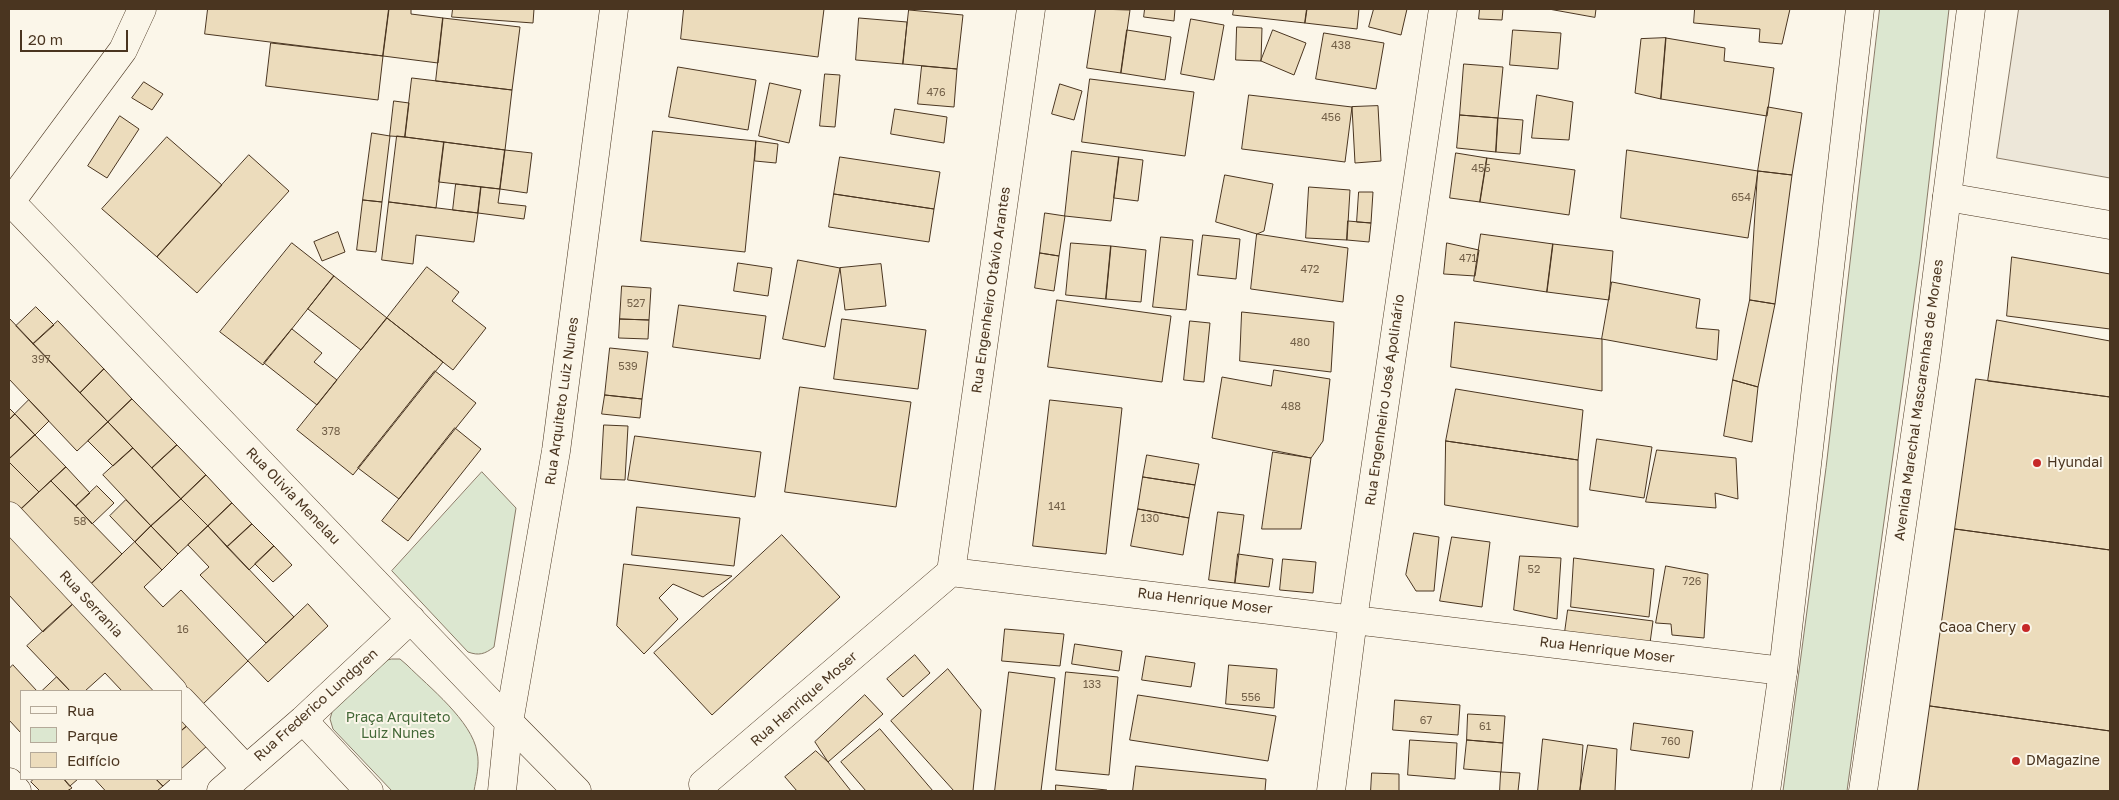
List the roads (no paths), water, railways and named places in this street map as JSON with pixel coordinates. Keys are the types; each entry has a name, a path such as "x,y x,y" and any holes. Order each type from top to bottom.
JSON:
{"main road":[{"path":"9,202 123,50 142,9"},
{"name":"Rua Arquiteto Luiz Nunes","path":"502,791 508,722 556,451 614,9"},
{"name":"Rua Engenheiro Otávio Arantes","path":"951,572 1031,9"},
{"name":"Rua Engenheiro José Apolinário","path":"1331,791 1353,618 1443,9"},
{"path":"1766,791 1783,671 1860,9"},
{"name":"Avenida Marechal Mascarenhas de Moraes","path":"1863,791 1947,197 1971,9"},
{"path":"1947,197 2110,224"},
{"name":"Rua Olivia Menelau","path":"9,202 508,722 577,791"},
{"name":"Rua Serrania","path":"9,516 172,690"},
{"name":"Rua Henrique Moser","path":"703,784 951,572 1353,618 1783,671"},
{"name":"Rua Frederico Lundgren","path":"221,791 303,720 411,619"},
{"path":"182,701 246,769"},
{"path":"303,720 369,791"},
{"path":"9,782 17,791"}],"place":[{"name":"Hyundai","path":"2037,463"},
{"name":"Caoa Chery","path":"2026,628"},
{"name":"DMagazine","path":"2016,761"}],"park label":[{"name":"Praça Arquiteto Luiz Nunes","path":"398,726"}]}
